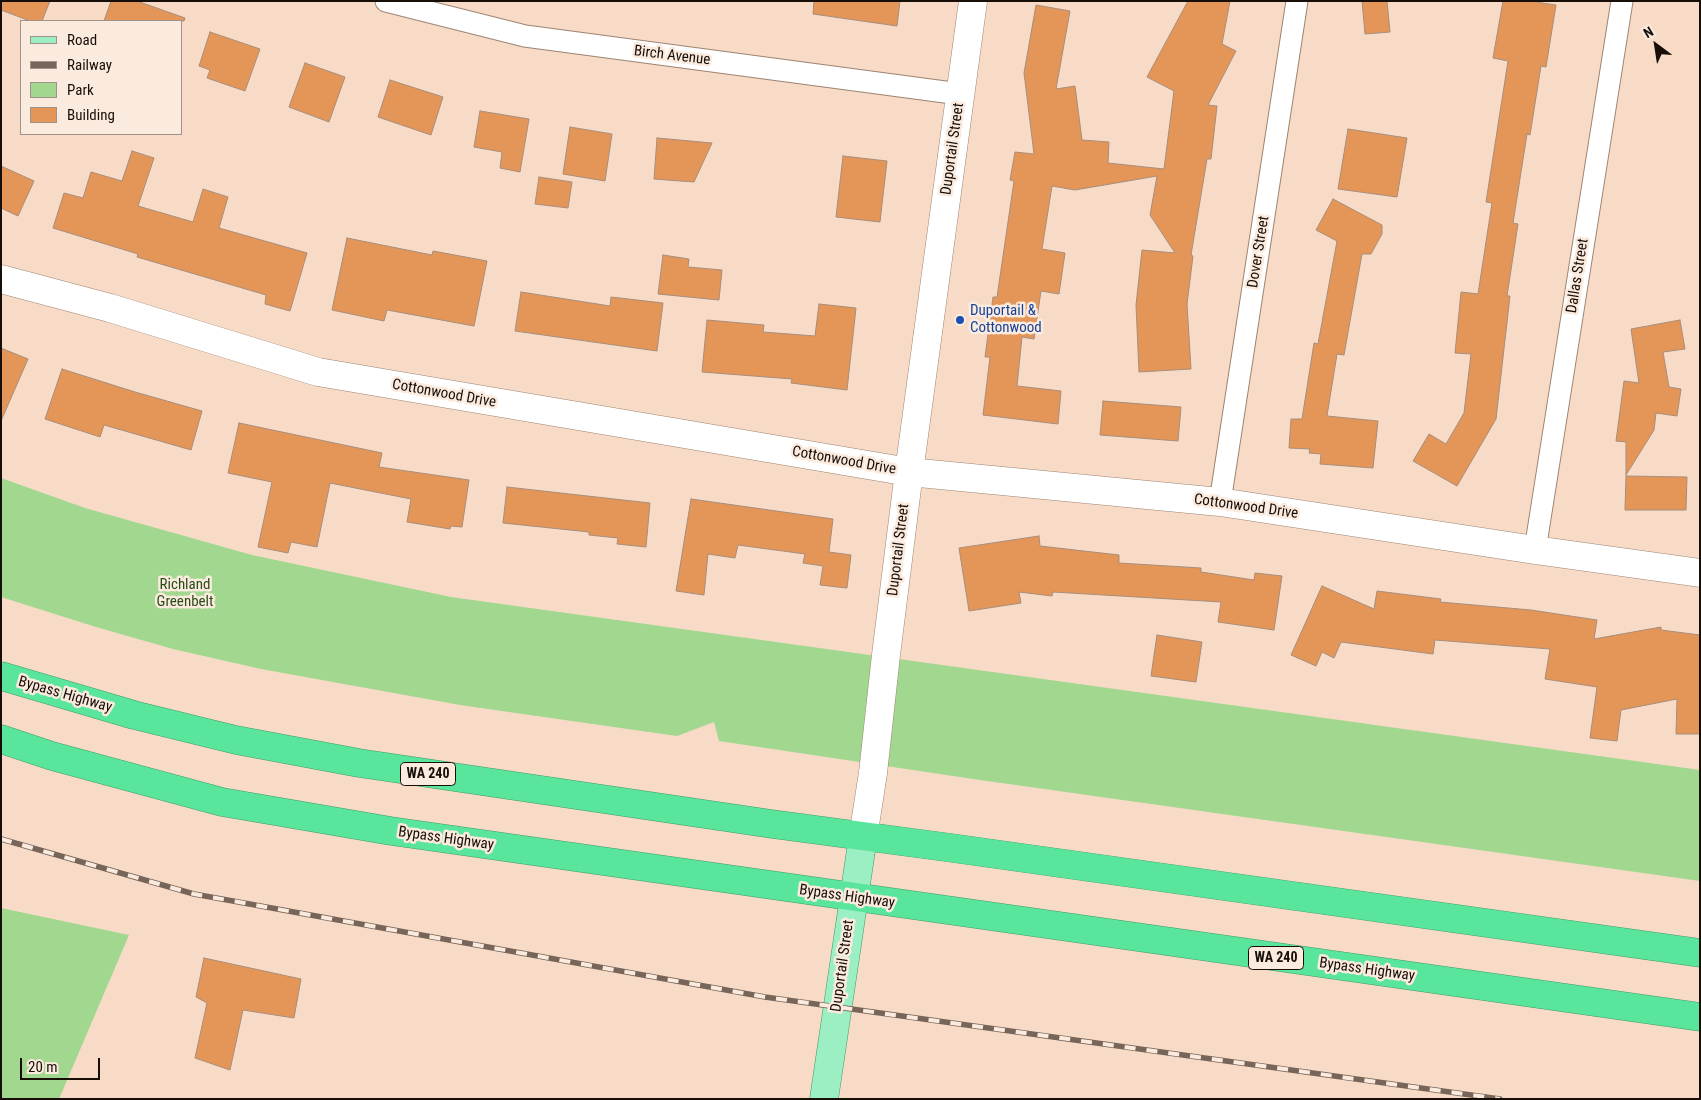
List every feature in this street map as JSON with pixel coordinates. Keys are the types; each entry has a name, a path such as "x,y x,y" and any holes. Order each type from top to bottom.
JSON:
{"highway":[{"name":"Bypass Highway","path":"1,676 134,715 236,740 359,763 863,837 1700,954"},
{"name":"Bypass Highway","path":"1,739 52,756 222,802 391,831 1700,1017"}],"main road":[{"name":"Duportail Street","path":"824,1099 863,837"}],"street":[{"name":"Birch Avenue","path":"386,1 525,36 960,94"},
{"name":"Duportail Street","path":"863,837 873,773 909,472 973,1"},
{"name":"Dover Street","path":"1220,502 1297,1"},
{"name":"Dallas Street","path":"1535,550 1622,1"},
{"name":"Cottonwood Drive","path":"1,279 110,308 318,372 909,472 1220,502 1700,573"}],"green space":[{"name":"Richland Greenbelt","path":"1,478 85,508 252,555 451,597 1700,770 1700,881 973,779 719,741 714,722 677,736 460,705 261,669 173,649 1,597"},
{"path":"1,908 129,935 59,1099 1,1099"}],"building":[{"path":"1,1 50,1 42,20 27,20 1,10"},
{"path":"111,1 137,1 185,18 184,21 104,20"},
{"path":"814,1 900,1 897,26 813,14"},
{"path":"1188,1 1230,1 1222,44 1236,51 1208,105 1217,106 1211,159 1207,159 1191,255 1193,256 1187,304 1191,369 1139,372 1136,305 1142,250 1175,253 1150,215 1157,176 1075,190 1052,186 1042,249 1065,253 1059,294 1041,291 1034,339 1022,337 1017,386 1061,391 1058,424 983,415 990,357 985,357 993,297 997,297 1014,181 1010,180 1015,152 1034,154 1024,73 1036,5 1070,11 1056,89 1075,86 1082,140 1109,142 1108,163 1164,169 1174,91 1147,77"},
{"path":"1362,1 1387,1 1390,32 1365,34"},
{"path":"1503,1 1529,1 1556,5 1546,67 1541,66 1530,135 1527,134 1513,223 1518,224 1507,296 1510,296 1496,419 1457,486 1413,461 1429,434 1446,444 1464,413 1471,354 1455,353 1461,292 1478,294 1492,203 1486,202 1508,61 1493,58"},
{"path":"210,32 260,49 245,91 207,78 210,70 199,66"},
{"path":"305,63 345,77 329,122 289,107"},
{"path":"390,80 443,97 431,135 378,117"},
{"path":"480,111 529,119 520,172 500,168 502,152 474,147"},
{"path":"570,127 612,134 605,181 563,174"},
{"path":"1348,129 1407,138 1397,197 1338,189"},
{"path":"657,138 712,143 694,182 654,179"},
{"path":"132,151 154,158 138,206 193,222 203,189 228,197 219,228 307,253 290,311 265,304 266,295 137,257 138,254 53,228 64,193 83,198 91,172 122,181"},
{"path":"843,156 887,161 880,222 836,217"},
{"path":"1,166 34,181 18,216 1,208"},
{"path":"539,177 572,182 568,208 535,204"},
{"path":"1333,199 1382,225 1382,234 1371,254 1362,254 1344,355 1337,354 1327,416 1378,421 1373,468 1320,464 1321,454 1309,453 1310,449 1289,448 1291,419 1302,419 1314,343 1318,344 1337,241 1316,230"},
{"path":"347,238 432,255 433,251 487,261 474,326 387,310 384,321 332,310"},
{"path":"663,255 689,259 688,267 722,270 719,300 658,294"},
{"path":"521,292 610,306 611,297 663,303 657,351 515,331"},
{"path":"819,304 856,308 847,390 791,383 792,379 702,372 707,320 764,325 763,332 815,336"},
{"path":"1680,320 1685,349 1663,352 1669,387 1681,389 1677,416 1656,413 1654,430 1626,475 1626,442 1616,441 1624,381 1639,383 1631,329"},
{"path":"1,348 28,359 1,421"},
{"path":"62,369 202,411 191,450 104,425 100,437 45,419"},
{"path":"1103,401 1181,407 1178,441 1100,435"},
{"path":"239,423 382,453 379,467 469,480 462,527 451,526 450,529 407,522 411,499 330,483 317,547 291,542 288,553 258,547 272,482 228,473"},
{"path":"1626,476 1687,477 1686,510 1625,510"},
{"path":"507,487 650,503 646,547 617,544 618,538 589,535 589,532 503,523"},
{"path":"691,499 833,519 829,552 851,555 847,588 820,585 823,566 803,563 805,554 738,545 735,558 708,554 704,595 676,591"},
{"path":"1039,536 1040,546 1119,555 1119,563 1201,568 1201,572 1254,580 1255,573 1282,576 1274,630 1218,622 1221,602 1053,592 1052,596 1019,592 1021,603 969,611 959,548"},
{"path":"1322,586 1374,609 1377,591 1441,599 1440,602 1531,610 1597,620 1594,639 1661,627 1661,630 1700,635 1700,734 1676,734 1677,699 1621,710 1617,741 1590,738 1597,687 1545,679 1550,649 1435,640 1433,654 1341,642 1334,658 1322,652 1316,666 1291,655"},
{"path":"1157,635 1202,642 1196,682 1151,676"},
{"path":"204,958 301,979 294,1018 243,1010 230,1070 195,1058 207,1003 196,997"}],"railway":[{"path":"1,839 194,894 765,997 1500,1099"}],"place":[{"name":"Duportail & Cottonwood","path":"960,320"}]}
